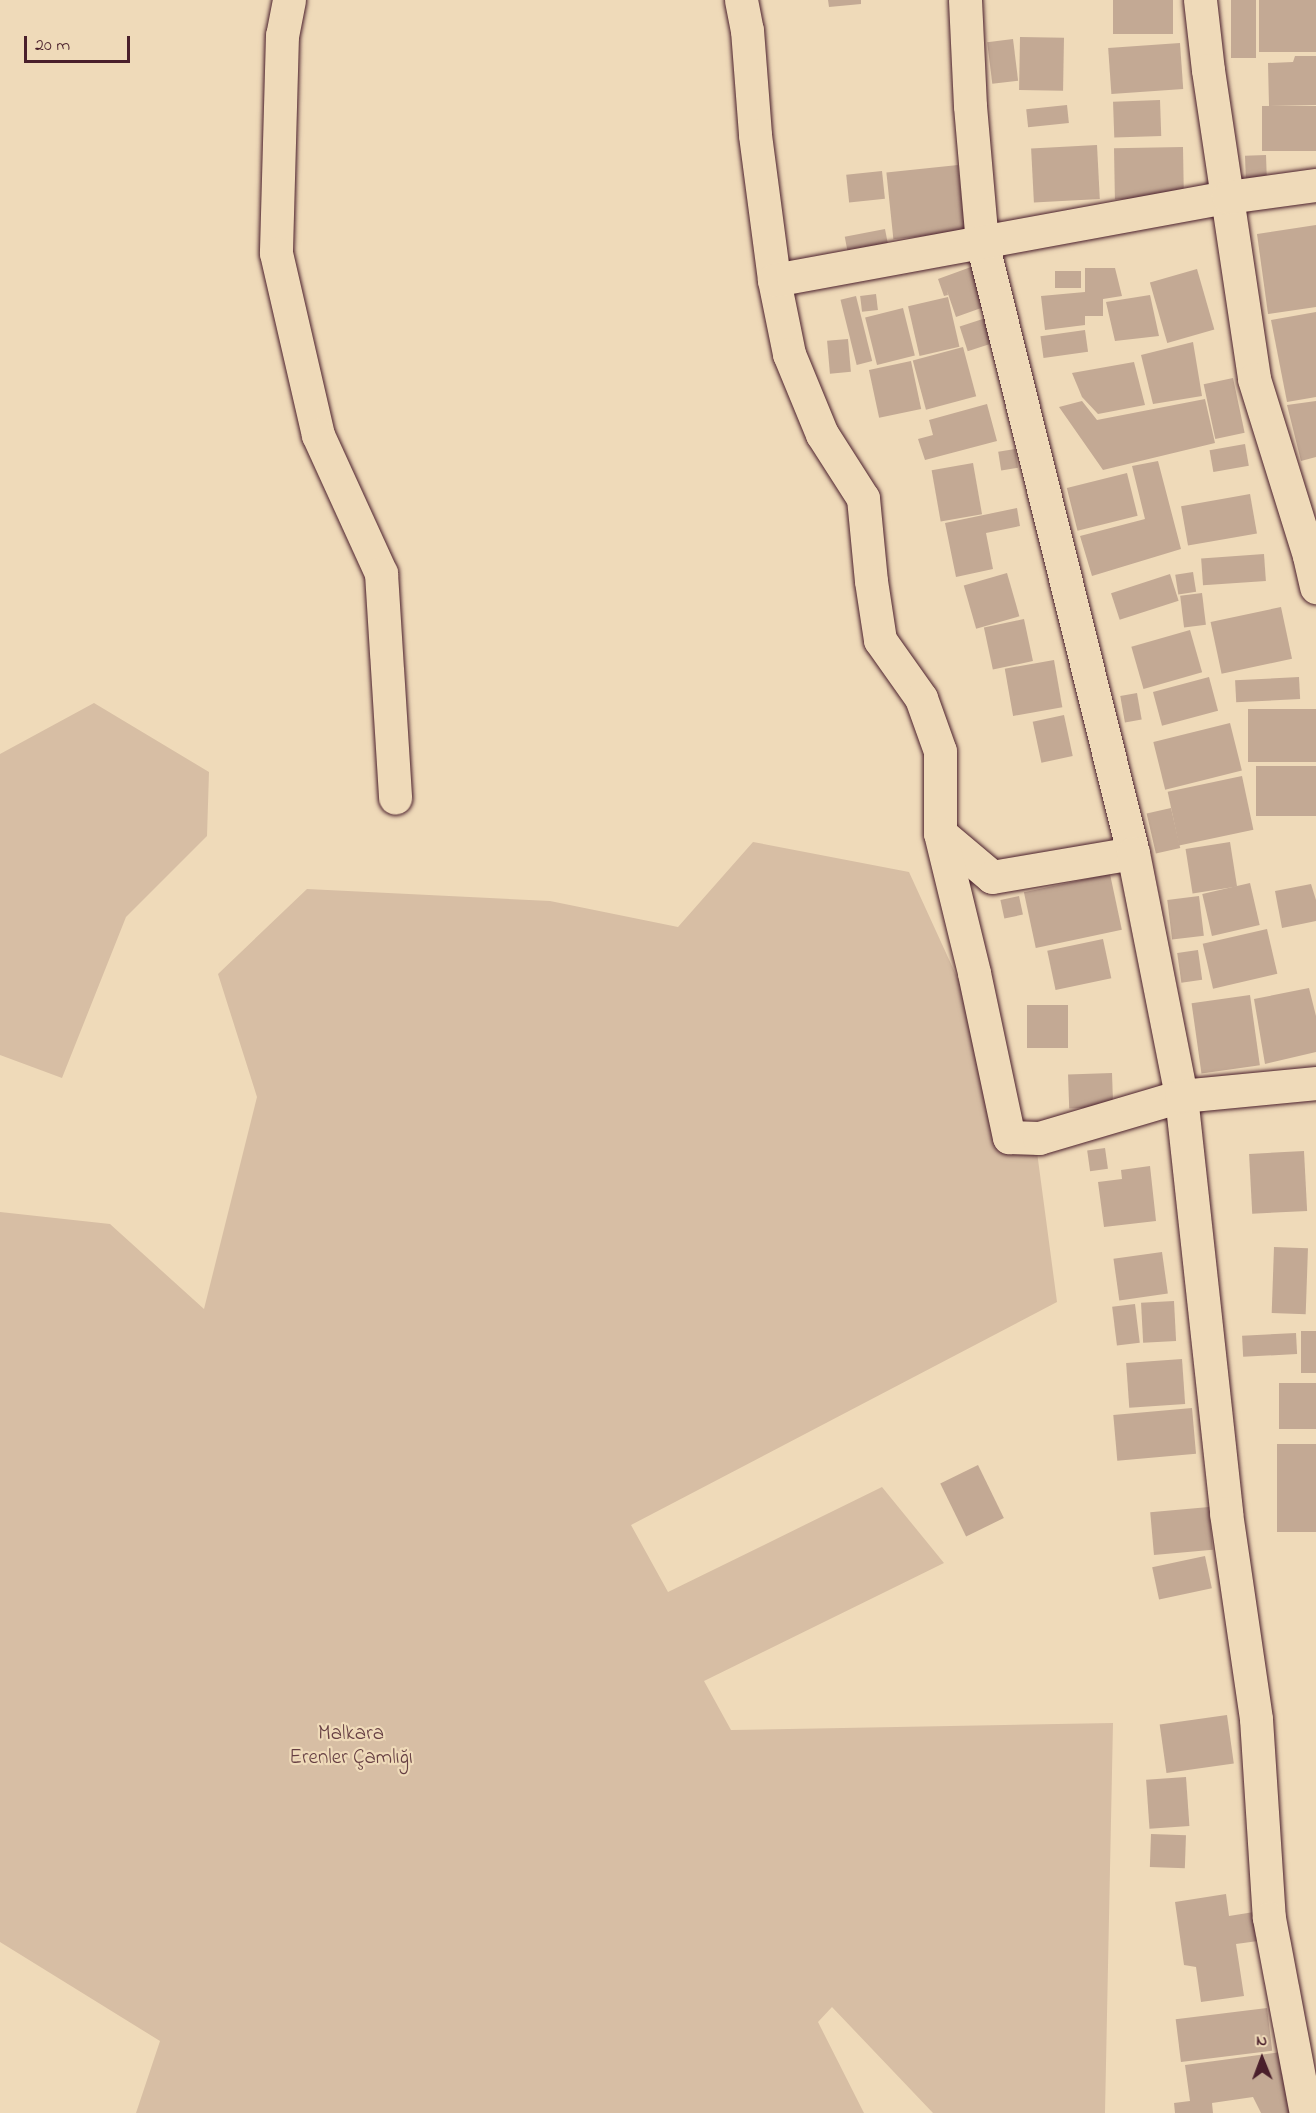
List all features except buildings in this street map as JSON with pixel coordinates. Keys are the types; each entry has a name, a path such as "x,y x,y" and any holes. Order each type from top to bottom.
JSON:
{"street":[{"path":"289,0 282,34 276,253 318,435 381,573 395,798"},
{"path":"741,0 747,30 755,135 774,280 789,354 822,434 863,498 871,582 880,640 921,698 940,751 940,833 974,973 1009,1137 1039,1138 1181,1096 1316,1083"},
{"path":"965,0 970,106 982,242 1133,853 1181,1096 1226,1513 1256,1719 1269,1918 1306,2113"},
{"path":"1200,0 1254,379 1309,556 1316,587"},
{"path":"774,280 1228,197 1316,185"},
{"path":"940,833 992,878 1133,853"}],"green space":[{"path":"94,703 209,772 207,836 126,917 62,1078 0,1055 0,754"},
{"name":"Malkara Erenler Çamlığı","path":"753,842 909,872 1037,1152 1057,1302 631,1525 668,1592 882,1487 944,1563 704,1681 731,1730 1113,1723 1105,2113 933,2113 832,2007 818,2022 864,2113 136,2113 160,2041 0,1942 0,1212 110,1224 204,1309 257,1097 218,974 307,889 550,901 678,927"}]}
